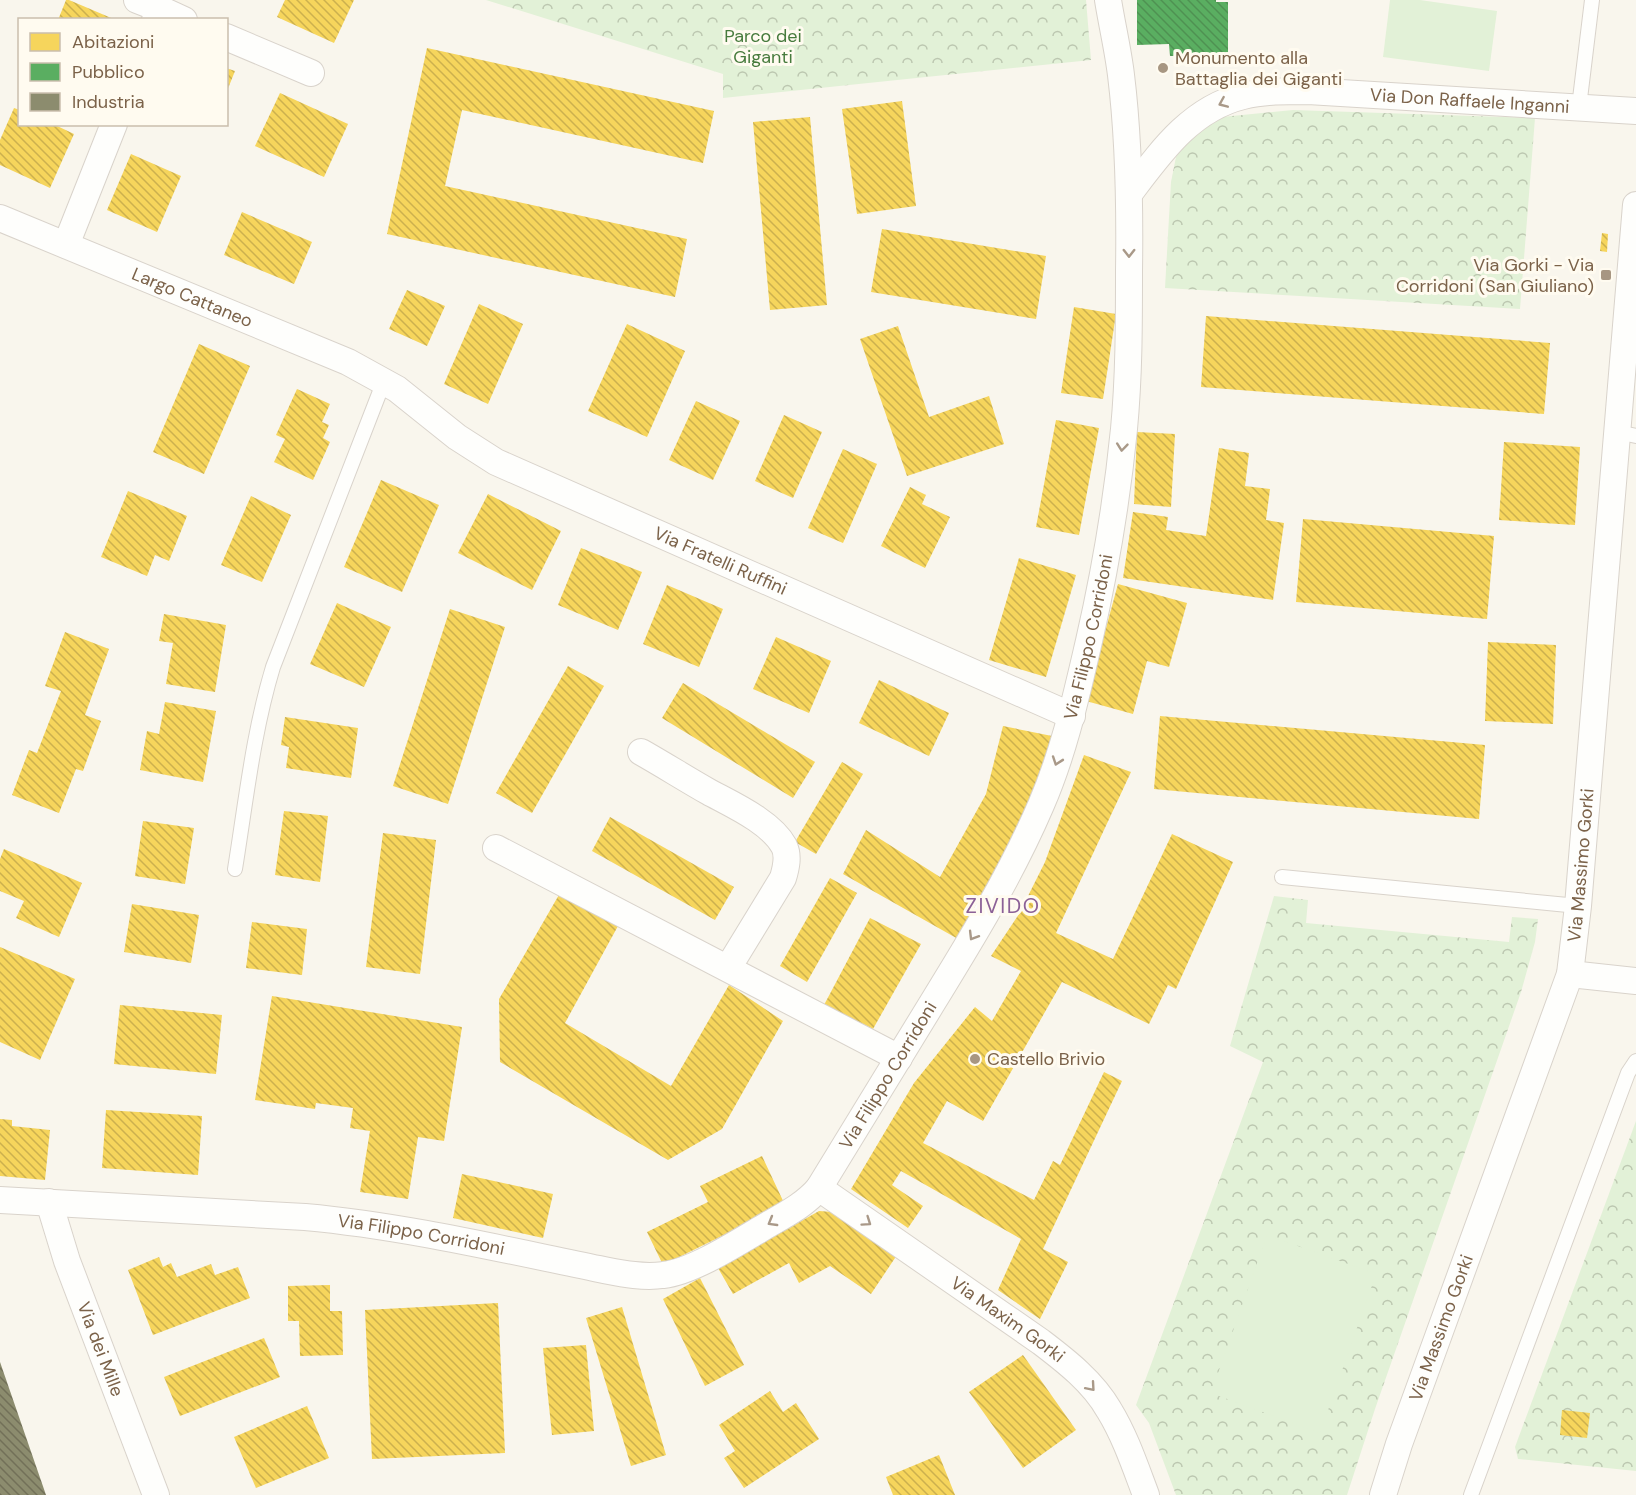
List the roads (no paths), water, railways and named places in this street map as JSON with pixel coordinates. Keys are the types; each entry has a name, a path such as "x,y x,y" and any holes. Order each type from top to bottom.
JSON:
{"street":[{"name":"Via Filippo Corridoni","path":"0,1200 344,1221 430,1234 616,1272 664,1275 693,1265 728,1248 812,1196 986,914 1024,841 1046,792 1072,716 1104,572 1116,501 1129,339 1128,147 1121,71 1108,0"},
{"path":"151,10 177,18"},
{"path":"228,38 311,73"},
{"name":"Via Don Raffaele Inganni","path":"1129,194 1160,152 1177,134 1201,115 1216,106 1243,96 1266,92 1308,91 1636,111"},
{"path":"66,245 113,126"},
{"name":"Via Massimo Gorki","path":"1383,1495 1399,1444 1570,974 1627,434 1636,205"},
{"name":"Largo Cattaneo","path":"0,218 337,357 384,381"},
{"name":"Via Fratelli Ruffini","path":"384,381 416,403 457,437 496,462 1072,716"},
{"path":"641,752 755,819 767,827 783,844 787,859 783,878 728,968"},
{"path":"496,848 899,1058"},
{"path":"1570,974 1636,981"},
{"name":"Via Maxim Gorki","path":"819,1188 1041,1342 1071,1366 1109,1409 1123,1436 1146,1495"},
{"name":"Via dei Mille","path":"49,1202 67,1261 156,1495"}],"lane":[{"path":"1579,107 1592,0"},
{"path":"235,869 266,689 384,381"},
{"path":"1282,877 1578,906"},
{"path":"1471,1495 1628,1073 1636,1061"}],"place":[{"name":"Monumento alla Battaglia dei Giganti","path":"1163,68"},
{"name":"Via Gorki - Via Corridoni (San Giuliano)","path":"1606,275"},
{"name":"Castello Brivio","path":"975,1059"}],"district":[{"name":"ZIVIDO","path":"1003,906"}],"park label":[{"name":"Parco dei Giganti","path":"763,46"}]}
